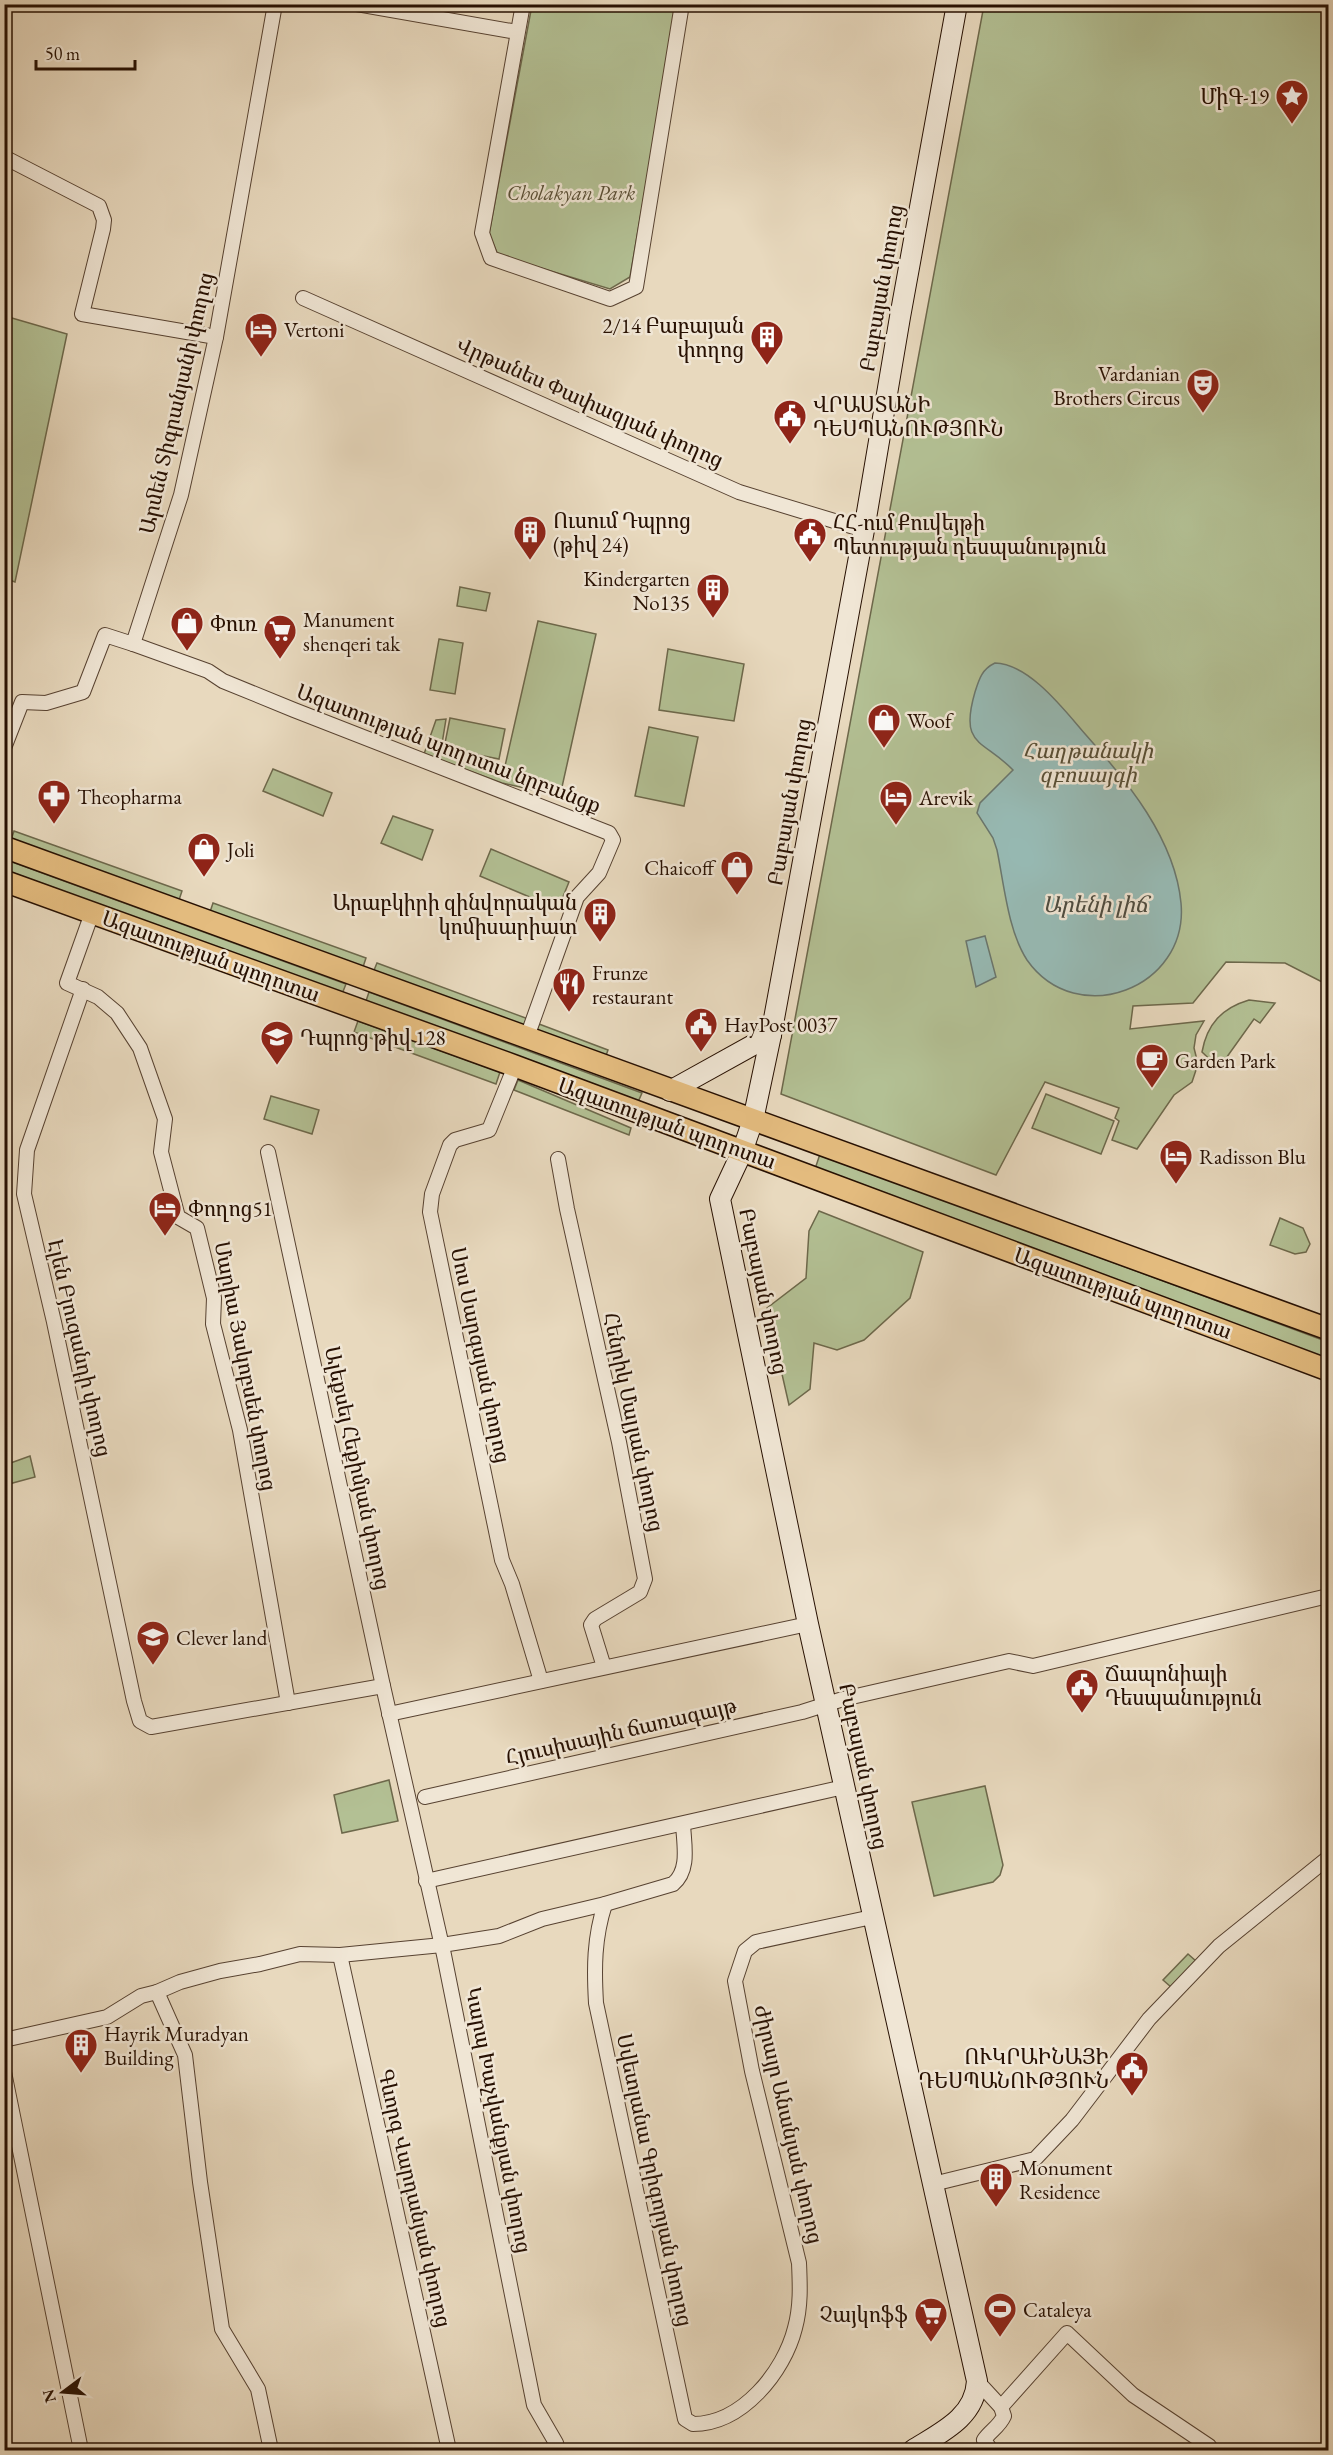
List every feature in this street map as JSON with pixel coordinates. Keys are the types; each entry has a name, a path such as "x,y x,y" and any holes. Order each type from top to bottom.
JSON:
{"main road":[{"name":"Ազատության պողոտա","path":"4,847 1329,1329"},
{"name":"Ազատության պողոտա","path":"4,881 515,1066 1329,1370"}],"street":[{"name":"Արմեն Տիգրանյանի փողոց","path":"133,644 181,495 216,337 275,4"},
{"path":"357,4 517,32"},
{"path":"523,4 482,233 491,258 610,299 636,287 682,4"},
{"name":"Բաբայան փողոց","path":"957,4 864,530 771,1035 753,1120 742,1152 720,1199 808,1624 977,2381"},
{"path":"4,157 99,206 104,220 103,229 82,314 216,337"},
{"name":"Վրթանես Փափազյան փողոց","path":"303,298 739,492 864,530"},
{"path":"4,747 22,702 46,703 83,692 105,635 133,644"},
{"name":"Ազատության պողոտա նրբանցք","path":"133,644 208,670 223,681 294,710 609,833 613,840 599,873 577,897 527,1037"},
{"name":"Մարիա Յակոբսեն փողոց","path":"92,912 67,983 98,997 117,1013 140,1048 165,1119 161,1152 178,1217 197,1228 214,1298 213,1324 240,1430 288,1703"},
{"name":"Էլեն Բյուզանդի փողոց","path":"83,989 27,1150 24,1194 54,1322 134,1701 140,1720 151,1727 288,1703"},
{"path":"670,1091 771,1035"},
{"name":"Սոս Սարգսյան փողոց","path":"515,1066 489,1130 455,1140 450,1145 429,1203 502,1560 512,1584 541,1681"},
{"name":"Ալեքսեյ Հեքիմյան փողոց","path":"268,1152 407,1793"},
{"name":"Հենրիկ Մալյան փողոց","path":"558,1159 619,1442 645,1579 640,1592 595,1619 591,1624 603,1667"},
{"name":"Հյուսիսային ճառագայթ","path":"425,1797 826,1706 843,1699 1009,1661 1033,1666 1329,1596"},
{"path":"389,1714 808,1624"},
{"path":"288,1703 383,1686"},
{"path":"426,1881 844,1787"},
{"name":"Կարպ Խաչվանքյան փողոց","path":"407,1793 442,1945 534,2405 556,2443 558,2451"},
{"path":"4,2040 107,2017 141,1996 203,1975 300,1954 340,1955 442,1945 499,1936 542,1919 605,1905 673,1884 681,1878 684,1867 683,1824"},
{"path":"933,2184 1035,2159 1072,2120 1149,2019 1219,1946 1329,1858"},
{"name":"Սվետլանա Գրիգորյան փողոց","path":"605,1905 597,1930 594,1964 596,2003 685,2418 689,2423 697,2424 728,2416"},
{"name":"Ժիրայր Անանյան փողոց","path":"728,2416 750,2400 782,2361 796,2327 801,2295 799,2263 752,2071 735,1981 746,1951 756,1942 872,1917"},
{"name":"Գևորգ Վարդանյան փողոց","path":"340,1955 449,2451"},
{"path":"158,1992 185,2055 200,2182 222,2330 258,2389 271,2451"},
{"path":"4,2072 81,2451"},
{"path":"1001,2407 1067,2333 1133,2395 1199,2439 1212,2451"},
{"path":"977,2381 1001,2407 1004,2416 999,2425 984,2440 992,2451"},
{"path":"913,2451 958,2422 976,2394 977,2381"}],"green space":[{"name":"Cholakyan Park","path":"532,5 677,5 630,277 610,289 498,255 489,234"},
{"name":"Հաղթանակի զբոսայգի","path":"984,5 1328,5 1328,985 1285,963 1226,962 1193,1003 1133,1006 1130,1029 1204,1021 1196,1035 1194,1048 1198,1064 1192,1082 1174,1095 1137,1149 1112,1140 1119,1121 1115,1118 1119,1108 1045,1082 996,1175 781,1094"},
{"path":"5,316 67,334 15,582 4,578"},
{"path":"460,587 490,593 486,611 457,606"},
{"path":"538,621 596,634 560,796 502,783 424,754 436,720 446,719 441,750 505,766"},
{"path":"439,639 463,643 455,694 430,690"},
{"path":"668,649 744,664 734,721 659,710"},
{"path":"450,718 505,729 499,759 444,748"},
{"path":"649,727 698,737 684,806 635,796"},
{"path":"273,769 332,793 323,816 263,791"},
{"path":"393,816 433,830 422,860 381,843"},
{"path":"14,831 182,891 177,906 9,846"},
{"path":"491,849 569,882 558,909 480,876"},
{"path":"4,859 346,984 342,994 5,870"},
{"path":"213,903 366,958 362,970 209,915"},
{"path":"377,963 531,1020 527,1032 372,975"},
{"path":"369,992 642,1093 638,1102 366,1001"},
{"path":"1249,1000 1275,1003 1260,1023 1254,1019 1219,1068 1202,1052 1204,1042 1217,1019 1239,1003"},
{"path":"358,1021 500,1072 496,1084 354,1032"},
{"path":"539,1024 608,1050 604,1061 535,1035"},
{"path":"518,1080 631,1128 629,1135 514,1090"},
{"path":"1046,1094 1114,1121 1101,1154 1032,1128"},
{"path":"271,1096 319,1110 312,1134 264,1119"},
{"path":"820,1154 1328,1342 1328,1360 815,1169"},
{"path":"819,1211 923,1252 910,1298 864,1340 837,1350 814,1343 810,1389 789,1405 767,1308 806,1278 809,1231"},
{"path":"1280,1218 1303,1228 1310,1244 1306,1252 1295,1254 1270,1245"},
{"path":"30,1456 35,1477 9,1484 5,1465"},
{"path":"389,1780 398,1821 342,1833 334,1795"},
{"path":"985,1786 1003,1865 1000,1875 993,1882 934,1896 912,1802"},
{"path":"1188,1954 1196,1961 1171,1987 1163,1980"}],"water":[{"name":"Արենի լիճ","path":"995,663 1008,665 1021,671 1046,690 1057,702 1132,791 1147,812 1169,856 1177,879 1181,903 1179,933 1167,958 1149,977 1126,990 1100,996 1073,993 1048,981 1027,960 1015,935 997,850 993,838 977,813 980,803 1013,770 977,740 972,733 970,723 975,692 980,679 984,671"},
{"path":"985,936 996,977 976,987 966,941"}],"place":[{"name":"ՄիԳ-19","path":"1292,125"},
{"name":"Vertoni","path":"261,358"},
{"name":"2/14 Բաբայան փողոց","path":"767,366"},
{"name":"Vardanian Brothers Circus","path":"1203,414"},
{"name":"ՎՐԱՍՏԱՆԻ ԴԵՍՊԱՆՈՒԹՅՈՒՆ","path":"790,445"},
{"name":"Ուսում Դպրոց (թիվ 24)","path":"530,561"},
{"name":"ՀՀ-ում Քուվեյթի Պետության դեսպանություն","path":"810,563"},
{"name":"Kindergarten No135","path":"713,619"},
{"name":"Փուռ","path":"187,652"},
{"name":"Manument shenqeri tak","path":"280,660"},
{"name":"Woof","path":"884,749"},
{"name":"Theopharma","path":"54,825"},
{"name":"Arevik","path":"896,826"},
{"name":"Joli","path":"204,878"},
{"name":"Chaicoff","path":"737,896"},
{"name":"Արաբկիրի զինվորական կոմիսարիատ","path":"600,943"},
{"name":"Frunze restaurant","path":"569,1013"},
{"name":"HayPost 0037","path":"701,1053"},
{"name":"Դպրոց թիվ 128","path":"277,1066"},
{"name":"Garden Park","path":"1152,1089"},
{"name":"Radisson Blu","path":"1176,1185"},
{"name":"Փողոց51","path":"165,1237"},
{"name":"Clever land","path":"153,1666"},
{"name":"Ճապոնիայի Դեսպանություն","path":"1082,1714"},
{"name":"Hayrik Muradyan Building","path":"81,2074"},
{"name":"ՈՒԿՐԱԻՆԱՅԻ ԴԵՍՊԱՆՈՒԹՅՈՒՆ","path":"1132,2097"},
{"name":"Monument Residence","path":"996,2208"},
{"name":"Cataleya","path":"1000,2338"},
{"name":"Չայկոֆֆ","path":"931,2343"}]}
